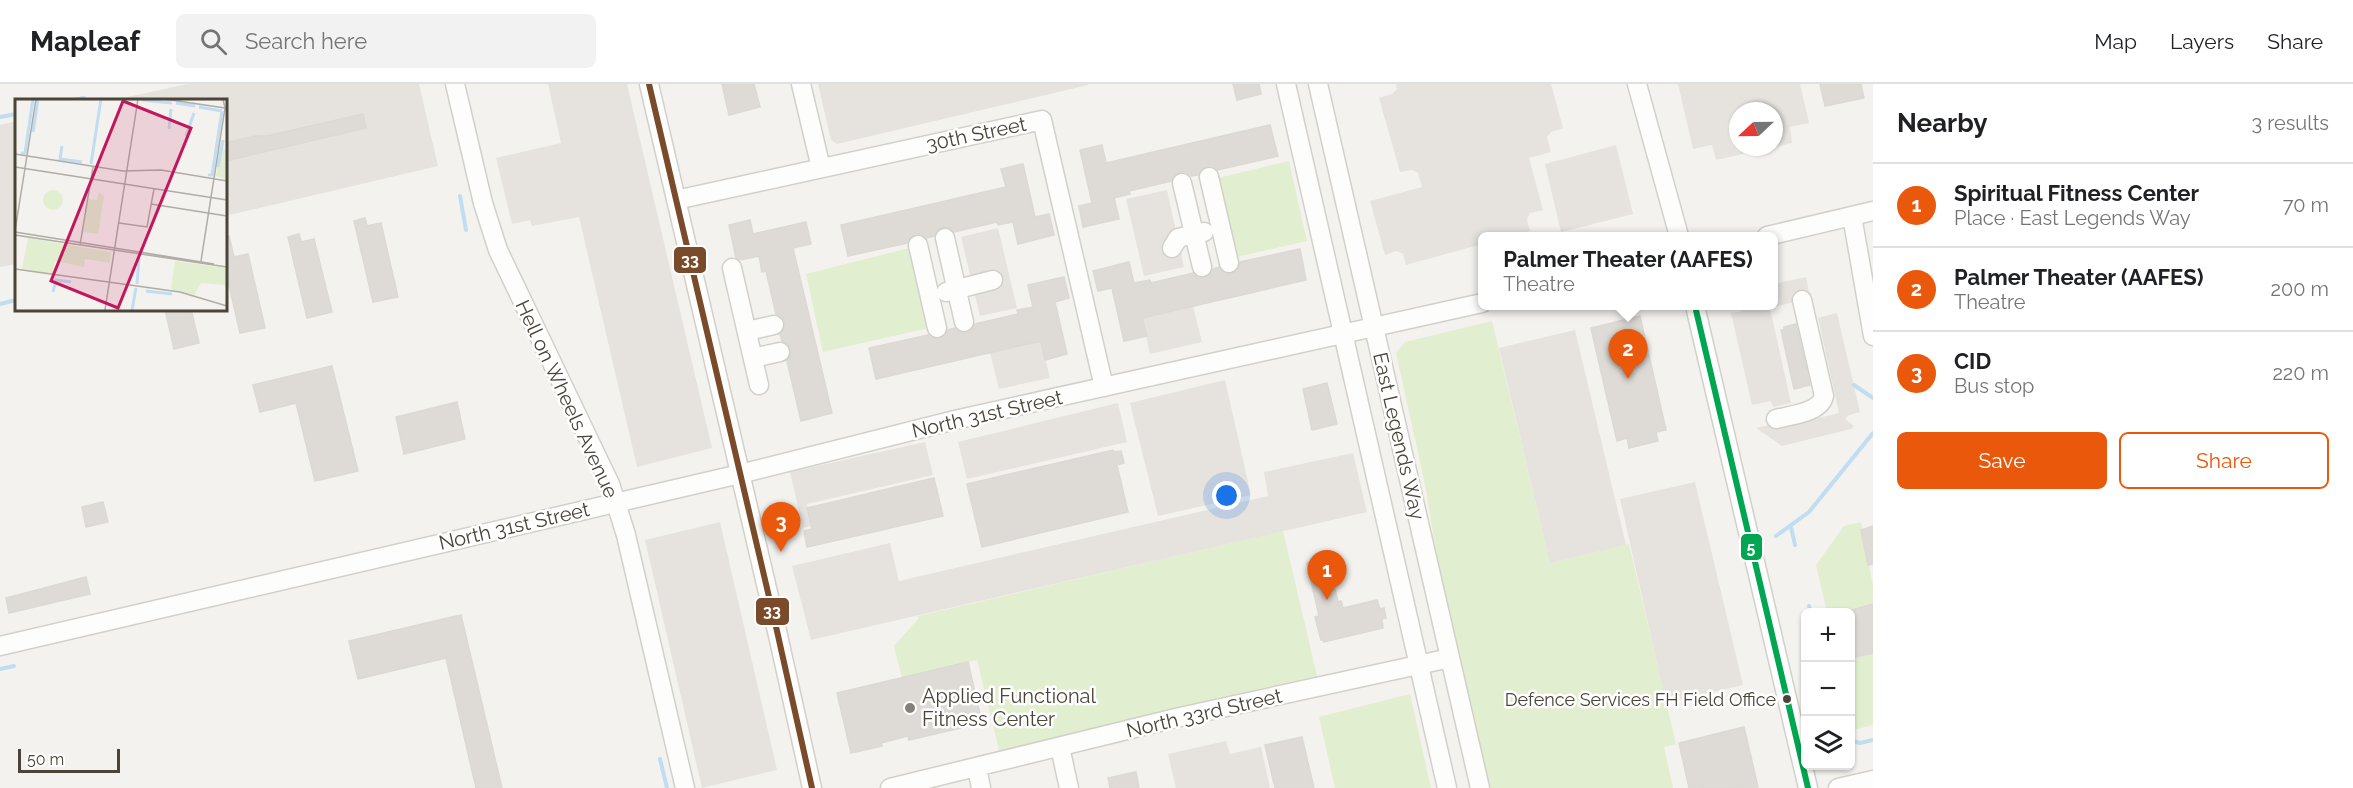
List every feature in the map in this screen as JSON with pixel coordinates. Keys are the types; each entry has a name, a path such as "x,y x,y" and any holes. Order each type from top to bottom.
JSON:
{"street":[{"name":"Hell on Wheels Avenue","path":"455,84 483,204 498,250 603,466 616,502 633,564 685,788"},
{"path":"649,84 812,788"},
{"path":"801,84 821,168"},
{"name":"East Legends Way","path":"1286,84 1447,788"},
{"name":"East Legends Way","path":"1318,84 1480,788"},
{"path":"1637,84 1678,232"},
{"name":"30th Street","path":"676,200 1042,120 1104,387"},
{"path":"1209,177 1229,263"},
{"path":"1182,183 1202,267"},
{"path":"1778,234 1873,211"},
{"path":"1852,216 1873,336"},
{"path":"1172,248 1178,238 1221,228"},
{"path":"945,238 964,322"},
{"path":"918,245 937,328"},
{"path":"732,268 759,385"},
{"path":"930,296 993,280"},
{"path":"1776,419 1817,408 1824,396 1802,300"},
{"name":"North 31st Street","path":"0,646 741,474 959,419 1478,304"},
{"path":"1696,310 1808,788"},
{"path":"747,331 774,325"},
{"path":"753,358 780,352"},
{"name":"North 33rd Street","path":"890,788 1180,717 1450,658"},
{"path":"1060,747 1069,788"},
{"path":"977,767 981,788"},
{"path":"1838,788 1873,780"}],"shaded area":[{"path":"188,84 419,84 438,166 226,216 226,99 118,99"},
{"path":"548,84 627,84 712,448 637,467 579,217 532,226 530,220 512,224 496,158 561,143"},
{"path":"818,84 1088,85 837,144 831,140"},
{"path":"1396,84 1551,84 1563,128 1551,132 1547,137 1551,152 1529,158 1543,210 1530,213 1527,219 1530,231 1478,232 1478,245 1406,265 1403,254 1396,251 1385,255 1370,201 1422,187 1418,173 1412,170 1400,172 1379,98 1392,94 1397,89"},
{"path":"1678,84 1800,84 1809,123 1790,127 1792,143 1783,145 1783,102 1729,102 1729,156 1734,156 1716,160 1712,145 1693,149"},
{"path":"15,121 15,264 0,267 0,125"},
{"path":"1616,145 1633,214 1561,232 1545,164"},
{"path":"1167,190 1184,267 1144,276 1126,199"},
{"path":"998,228 1017,308 980,316 961,237"},
{"path":"1806,277 1810,298 1778,306 1778,283"},
{"path":"1193,306 1202,342 1150,354 1142,318"},
{"path":"1770,310 1791,403 1773,407 1771,401 1752,405 1731,313"},
{"path":"1837,313 1860,412 1849,415 1845,419 1854,426 1851,429 1782,446 1756,428 1777,423 1785,426 1839,413 1818,318"},
{"path":"1575,330 1626,545 1550,563 1499,348"},
{"path":"1041,341 1050,378 999,389 990,353"},
{"path":"1225,380 1251,495 1158,516 1130,403"},
{"path":"1118,403 1127,442 967,479 958,442"},
{"path":"925,442 933,475 807,504 811,526 803,528 790,472"},
{"path":"1353,453 1367,512 811,640 792,566 890,543 899,581 1268,496 1264,472"},
{"path":"1695,482 1743,685 1666,703 1620,499"},
{"path":"720,522 777,770 702,788 645,540"},
{"path":"1226,741 1230,754 1261,747 1270,788 1176,788 1168,754"}],"green space":[{"path":"1289,161 1307,241 1232,258 1214,179"},
{"path":"913,247 933,327 823,352 806,274"},
{"path":"1492,321 1550,563 1629,544 1676,744 1664,747 1673,788 1490,788 1439,571 1426,489 1396,353 1405,342"},
{"path":"1861,522 1873,586 1873,604 1855,608 1826,608 1816,565 1844,526"},
{"path":"1283,531 1318,680 1000,754 977,660 902,678 894,646 918,619 918,616"},
{"path":"1873,653 1873,725 1855,730 1855,662 1855,657"},
{"path":"1410,694 1431,788 1335,788 1319,717"}],"building":[{"path":"722,84 754,84 760,107 729,115"},
{"path":"1233,84 1259,84 1261,94 1237,100"},
{"path":"1820,84 1861,84 1864,98 1825,106"},
{"path":"363,114 366,128 226,161 228,142 267,136"},
{"path":"1270,125 1278,156 1218,170 1213,166 1206,166 1198,175 1191,176 1186,172 1179,172 1171,181 1129,191 1130,194 1114,198 1119,219 1083,227 1079,206 1092,203 1080,150 1102,145 1106,163"},
{"path":"1023,164 1035,217 1049,214 1054,235 1018,244 1013,222 998,225 997,222 954,232 943,227 937,230 934,236 927,238 922,234 915,234 907,243 848,256 841,225 1006,187 1001,169"},
{"path":"365,218 367,226 381,223 398,297 373,302 354,221"},
{"path":"750,220 753,234 806,222 811,244 793,248 832,413 801,421 787,361 791,349 782,341 780,334 785,322 776,314 766,271 762,272 759,256 740,260 736,258 729,225"},
{"path":"299,234 301,242 314,239 332,312 307,318 288,237"},
{"path":"226,236 229,236 234,257 248,254 265,328 240,333 226,272"},
{"path":"1300,249 1306,280 1142,318 1147,336 1124,341 1112,288 1098,291 1093,271 1129,262 1134,283 1150,280 1151,283 1193,273 1198,278 1204,278 1210,275 1213,269 1219,267 1225,274 1231,274 1237,271 1240,262"},
{"path":"1064,277 1069,298 1055,302 1067,354 1045,360 1041,341 876,379 869,348 928,335 933,339 940,339 948,330 955,328 960,333 967,333 975,324 1018,314 1017,310 1033,307 1028,285"},
{"path":"165,310 191,310 199,343 174,349"},
{"path":"1640,316 1666,430 1656,432 1658,441 1629,448 1627,438 1617,441 1591,328"},
{"path":"1796,324 1810,385 1794,389 1781,330"},
{"path":"332,366 358,471 315,481 296,403 260,412 253,385"},
{"path":"1327,383 1337,424 1312,430 1303,389"},
{"path":"457,402 465,439 404,454 396,417"},
{"path":"1113,450 1114,452 1121,451 1124,463 1117,465 1128,512 982,547 967,484"},
{"path":"934,478 943,516 807,547 804,531 812,529 807,508"},
{"path":"103,502 108,522 86,527 82,507"},
{"path":"1873,526 1873,564 1868,565 1861,530"},
{"path":"1328,558 1338,602 1341,601 1343,608 1377,600 1380,609 1384,608 1386,618 1382,619 1383,628 1324,642 1321,640 1315,617 1319,616 1307,563"},
{"path":"86,577 90,594 9,613 6,598"},
{"path":"1873,604 1873,653 1855,657 1855,609"},
{"path":"461,615 502,788 476,788 446,658 358,679 349,641"},
{"name":"Applied Functional Fitness Center","path":"968,662 982,723 909,740 908,736 881,743 882,746 851,753 837,693"},
{"name":"Defence Services FH Field Office","path":"1744,727 1758,787 1689,788 1679,743"},
{"path":"1302,737 1314,788 1275,788 1265,745"},
{"path":"1136,772 1139,788 1110,788 1108,778"}],"waterway":[{"path":"78,99 84,98"},
{"path":"0,117 15,114"},
{"path":"460,196 466,230"},
{"path":"0,304 15,300"},
{"path":"1854,385 1873,398"},
{"path":"1776,536 1809,512 1873,433"},
{"path":"1791,527 1795,545"},
{"path":"0,669 14,666"},
{"path":"1855,742 1860,743 1873,740"},
{"path":"660,759 667,788"}],"transit line":[{"name":"33","path":"649,84 812,788"},
{"name":"5","path":"1696,310 1808,788"}],"place":[{"name":"Palmer Theater (AAFES)","path":"1628,379"},
{"name":"CID","path":"781,552"},
{"name":"Spiritual Fitness Center","path":"1327,600"},
{"name":"Defence Services FH Field Office","path":"1787,699"},
{"name":"Applied Functional Fitness Center","path":"910,708"}]}
